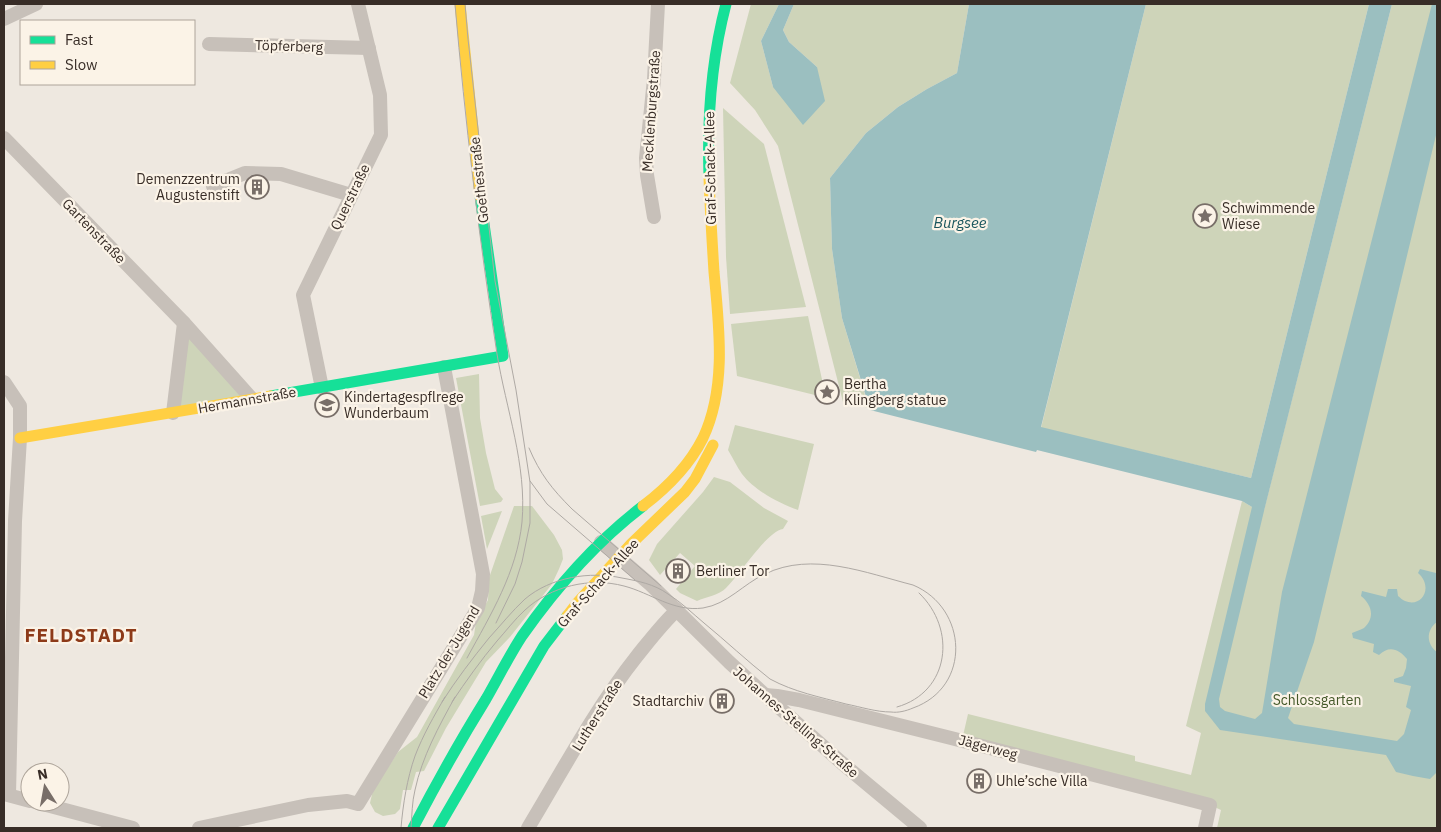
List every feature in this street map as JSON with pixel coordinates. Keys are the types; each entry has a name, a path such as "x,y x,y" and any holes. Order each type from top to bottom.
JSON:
{"street":[{"path":"4,19 36,4"},
{"name":"Querstraße","path":"322,388 303,294 380,135 380,95 358,4"},
{"name":"Goethestraße","path":"460,4 484,228 503,356"},
{"name":"Mecklenburgstraße","path":"654,218 646,158 654,79 658,4"},
{"name":"Graf-Schack-Allee","path":"438,828 544,646 577,603 631,544 695,479 708,458 713,445 721,416 724,395 718,333 708,136 712,71 717,38 726,4"},
{"name":"Töpferberg","path":"209,44 369,48"},
{"name":"Gartenstraße","path":"4,138 184,323 252,400"},
{"path":"213,186 245,173 281,174 351,195"},
{"path":"173,413 184,323"},
{"name":"Graf-Schack-Allee","path":"412,828 436,783 524,633 558,590 601,542 615,528 657,496 673,481 691,459 705,436 712,412 716,391 718,333"},
{"name":"Hermannstraße","path":"20,438 503,356"},
{"name":"Platz der Jugend","path":"199,828 308,805 347,801 358,804 478,608 482,591 482,574 444,367"},
{"path":"4,382 20,406 20,438 9,520 7,794 20,798"},
{"path":"601,542 677,610"},
{"name":"Johannes-Stelling-Straße","path":"677,610 765,695 920,828"},
{"name":"Lutherstraße","path":"528,828 614,685 661,625 677,610"},
{"name":"Jägerweg","path":"765,695 799,700 1210,805 1205,828"},
{"name":"Graf-Schack-Allee","path":"402,828 436,783"},
{"path":"66,812 104,824 133,828"}],"green space":[{"path":"751,4 779,4 761,41 773,87 817,67 789,42 783,30 794,4 969,4 957,73 898,107 866,133 830,178 832,249 842,318 869,408 843,402 778,146 755,110 730,83"},
{"name":"Schwimmende Wiese","path":"1146,4 1369,4 1251,478 1041,428"},
{"name":"Schlossgarten","path":"1392,4 1437,4 1437,828 1217,828 1221,810 1210,805 962,740 968,714 1135,756 1135,761 1191,775 1201,733 1186,726 1242,501 1252,507 1264,510"},
{"path":"723,108 764,144 806,307 730,314 726,257"},
{"path":"808,316 825,393 823,397 737,376 731,324"},
{"path":"184,323 252,399 173,413"},
{"path":"479,374 480,418 486,453 495,489 503,499 501,502 480,506 456,378"},
{"path":"735,425 814,444 798,510 768,496 753,486 742,474 728,450"},
{"path":"714,477 730,482 764,508 788,521 783,529 769,537 761,545 726,588 697,601 676,589 695,566 680,553 660,575 649,560 657,544"},
{"path":"514,506 532,506 554,535 562,550 563,559 559,569 552,584 510,637 486,662 446,728 424,771 416,772 411,790 403,790 400,809 395,814 383,816 375,812 370,803 373,790 398,752 417,737 474,635 476,622 488,600 489,578"},
{"path":"502,511 487,549 481,516"}],"water":[{"path":"779,4 794,4 783,30 789,42 817,67 825,101 803,125 773,87 761,41"},
{"name":"Burgsee","path":"969,4 1146,4 1041,427 1251,478 1369,4 1392,4 1264,511 1219,699 1220,707 1225,711 1255,719 1262,713 1282,592 1432,4 1437,4 1437,131 1314,642 1288,718 1294,724 1397,741 1404,734 1411,710 1406,707 1411,686 1394,682 1394,679 1403,676 1407,659 1401,653 1390,649 1379,655 1373,652 1374,644 1353,638 1352,633 1364,628 1368,624 1371,615 1370,607 1361,596 1362,591 1386,597 1388,589 1397,589 1398,596 1403,600 1416,602 1424,595 1425,590 1423,579 1418,573 1420,569 1437,572 1437,622 1429,633 1429,641 1437,652 1437,772 1430,779 1396,772 1386,755 1220,730 1205,711 1205,704 1252,507 1242,501 870,410 842,318 832,249 830,178 866,133 898,107 957,73"}],"tram line":[{"path":"455,4 463,92 484,267 497,354 519,458 523,501 519,540 509,575 494,609 467,658"},
{"path":"465,4 495,281 516,390 530,482 530,523 522,562 515,584 496,623"},
{"path":"529,448 542,473 565,502 661,586"},
{"path":"530,481 547,504 635,580"},
{"path":"442,702 489,638 525,599 547,585 584,576 610,576 652,585 682,604 686,608 700,619 720,637 770,679 807,694 874,710 885,712 902,711 913,708 932,698 946,683 953,666 956,647 953,628 944,611 931,596 913,585 839,566 801,564 783,567 757,578 728,598 703,608 692,608 682,607 672,605 634,589 611,583 585,583 559,589 535,602 525,610 485,656 452,702"},
{"path":"897,707 915,699 928,688 937,674 942,658 943,641 939,624 931,608 919,593"},
{"path":"401,828 406,792 415,756 425,733 445,697"},
{"path":"411,828 414,795 422,766 437,730 455,697"}],"traffic: fast":[{"path":"709,176 711,89 726,4"},
{"path":"271,396 503,356 480,196"},
{"path":"413,828 448,763 522,636 548,601 578,566 609,534 643,506"},
{"path":"438,828 544,646 567,616"}],"traffic: slow":[{"path":"460,4 480,196"},
{"path":"643,506 669,484 691,458 703,438 716,398 719,335 709,176"},
{"path":"20,438 271,396"},
{"path":"567,616 631,544 685,492 695,479 713,445"}],"place":[{"name":"Demenzzentrum Augustenstift","path":"257,187"},
{"name":"Schwimmende Wiese","path":"1205,216"},
{"name":"Bertha Klingberg statue","path":"827,392"},
{"name":"Kindertagespflrege Wunderbaum","path":"327,405"},
{"name":"Berliner Tor","path":"678,571"},
{"name":"Stadtarchiv","path":"722,701"},
{"name":"Uhle’sche Villa","path":"979,781"}],"district":[{"name":"FELDSTADT","path":"81,635"}]}
